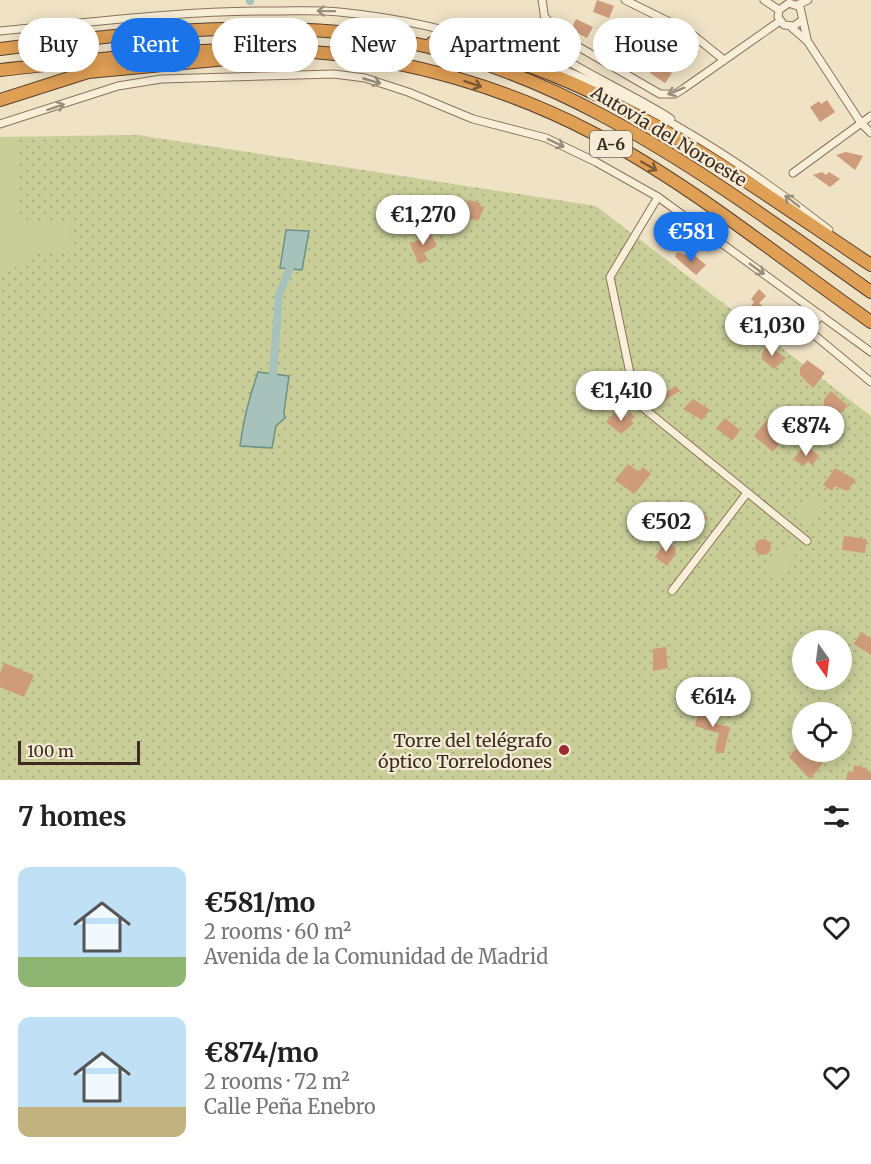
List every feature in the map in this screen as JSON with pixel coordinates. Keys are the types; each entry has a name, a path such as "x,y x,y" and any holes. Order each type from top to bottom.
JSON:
{"highway":[{"name":"Autovía del Noroeste","path":"0,49 154,32 251,28 330,32"},
{"path":"417,41 463,46 534,68 589,92 639,117 731,173 871,264"},
{"name":"Autovía del Noroeste","path":"417,46 479,62 524,78 601,113 721,185 871,292"},
{"name":"Autovía del Noroeste","path":"0,70 153,54 212,51"},
{"name":"Autovía del Noroeste","path":"318,53 376,59 446,75 526,103 593,133 661,173 871,322"},
{"path":"0,100 72,76 105,70 212,61"}],"street":[{"path":"542,0 546,18"},
{"path":"625,0 688,31 724,60"},
{"path":"764,0 779,10"},
{"path":"779,10 793,2 808,0"},
{"path":"793,2 802,10 801,21 807,42"},
{"path":"0,30 152,15 258,10 339,12 452,31 535,56 606,87 694,136 766,180 871,264"},
{"path":"779,10 780,21"},
{"path":"581,48 660,94 675,94 780,21"},
{"path":"780,21 791,27 807,42 861,123 871,133"},
{"path":"791,27 801,21"},
{"path":"581,68 661,112 694,136"},
{"path":"0,124 118,86 160,79 334,74 365,78 408,92 473,119 546,138 596,162 658,197 871,352"},
{"path":"793,173 871,116"},
{"path":"658,197 610,277 636,402 807,541"},
{"path":"789,314 871,382"},
{"path":"808,330 821,315"},
{"path":"672,591 747,493"}],"green space":[{"path":"138,135 596,206 871,416 871,780 0,780 0,137"},
{"path":"0,140 17,140 20,219 70,223 70,251 36,254 0,276"},
{"path":"812,496 822,504 805,526 795,517"},
{"path":"787,544 797,552 778,576 768,568"}],"water":[{"path":"286,230 309,231 302,270 280,268"},
{"path":"258,372 289,376 285,418 276,426 272,448 240,446 247,409"}],"building":[{"path":"597,0 614,6 609,18 593,12"},
{"path":"581,21 593,27 587,38 581,35"},
{"path":"670,72 672,73 665,83 650,73"},
{"path":"827,100 835,112 820,122 810,107 819,101 821,104"},
{"path":"846,152 863,156 855,170 836,155"},
{"path":"822,172 826,175 829,172 840,179 830,187 813,175"},
{"path":"468,200 481,203 480,206 484,208 478,221 466,216 468,212 463,210"},
{"path":"427,227 437,246 424,253 428,260 419,264 410,244 423,237 420,230"},
{"path":"677,252 692,257 694,255 706,265 696,275 675,257"},
{"path":"759,289 766,296 759,303 774,318 764,330 760,327 756,331 744,321 744,316 754,302 751,299"},
{"path":"768,345 786,358 774,369 762,359 762,353"},
{"path":"807,360 825,373 813,388 800,375 800,368"},
{"path":"613,385 617,394 610,397 609,405 603,408 601,404 596,406 593,398 598,396 596,392"},
{"path":"656,385 665,393 676,386 680,391 660,403 647,391"},
{"path":"831,391 848,406 837,416 824,406 824,399"},
{"path":"693,399 710,410 702,420 683,409"},
{"path":"621,412 626,417 630,412 635,417 631,421 634,423 621,434 606,422 614,413 618,416"},
{"path":"725,418 740,430 732,441 716,428"},
{"path":"768,419 786,434 773,452 754,436"},
{"path":"802,449 807,453 811,449 819,456 812,465 808,461 804,466 793,459"},
{"path":"628,464 639,472 643,467 651,474 634,494 615,480"},
{"path":"835,468 856,480 847,491 835,486 832,491 823,485"},
{"path":"691,509 694,512 697,509 708,518 699,528 684,518"},
{"path":"844,536 867,539 865,553 842,550"},
{"path":"763,539 769,541 771,547 769,553 763,555 757,553 755,547 757,541"},
{"path":"666,540 676,548 675,555 667,566 655,557"},
{"path":"861,632 871,638 871,655 854,644"},
{"path":"666,647 668,668 653,671 653,649"},
{"path":"4,663 34,675 24,697 0,687 0,673"},
{"path":"699,708 716,712 714,723 730,727 724,753 717,753 715,750 719,733 695,726"},
{"path":"794,762 823,763 810,779"},
{"path":"854,765 867,768 867,771 871,772 871,780 846,780 848,771 853,772"}],"waterway":[{"path":"273,374 279,295 294,258"}],"place":[{"name":"Torre del telégrafo óptico Torrelodones","path":"564,750"}]}
